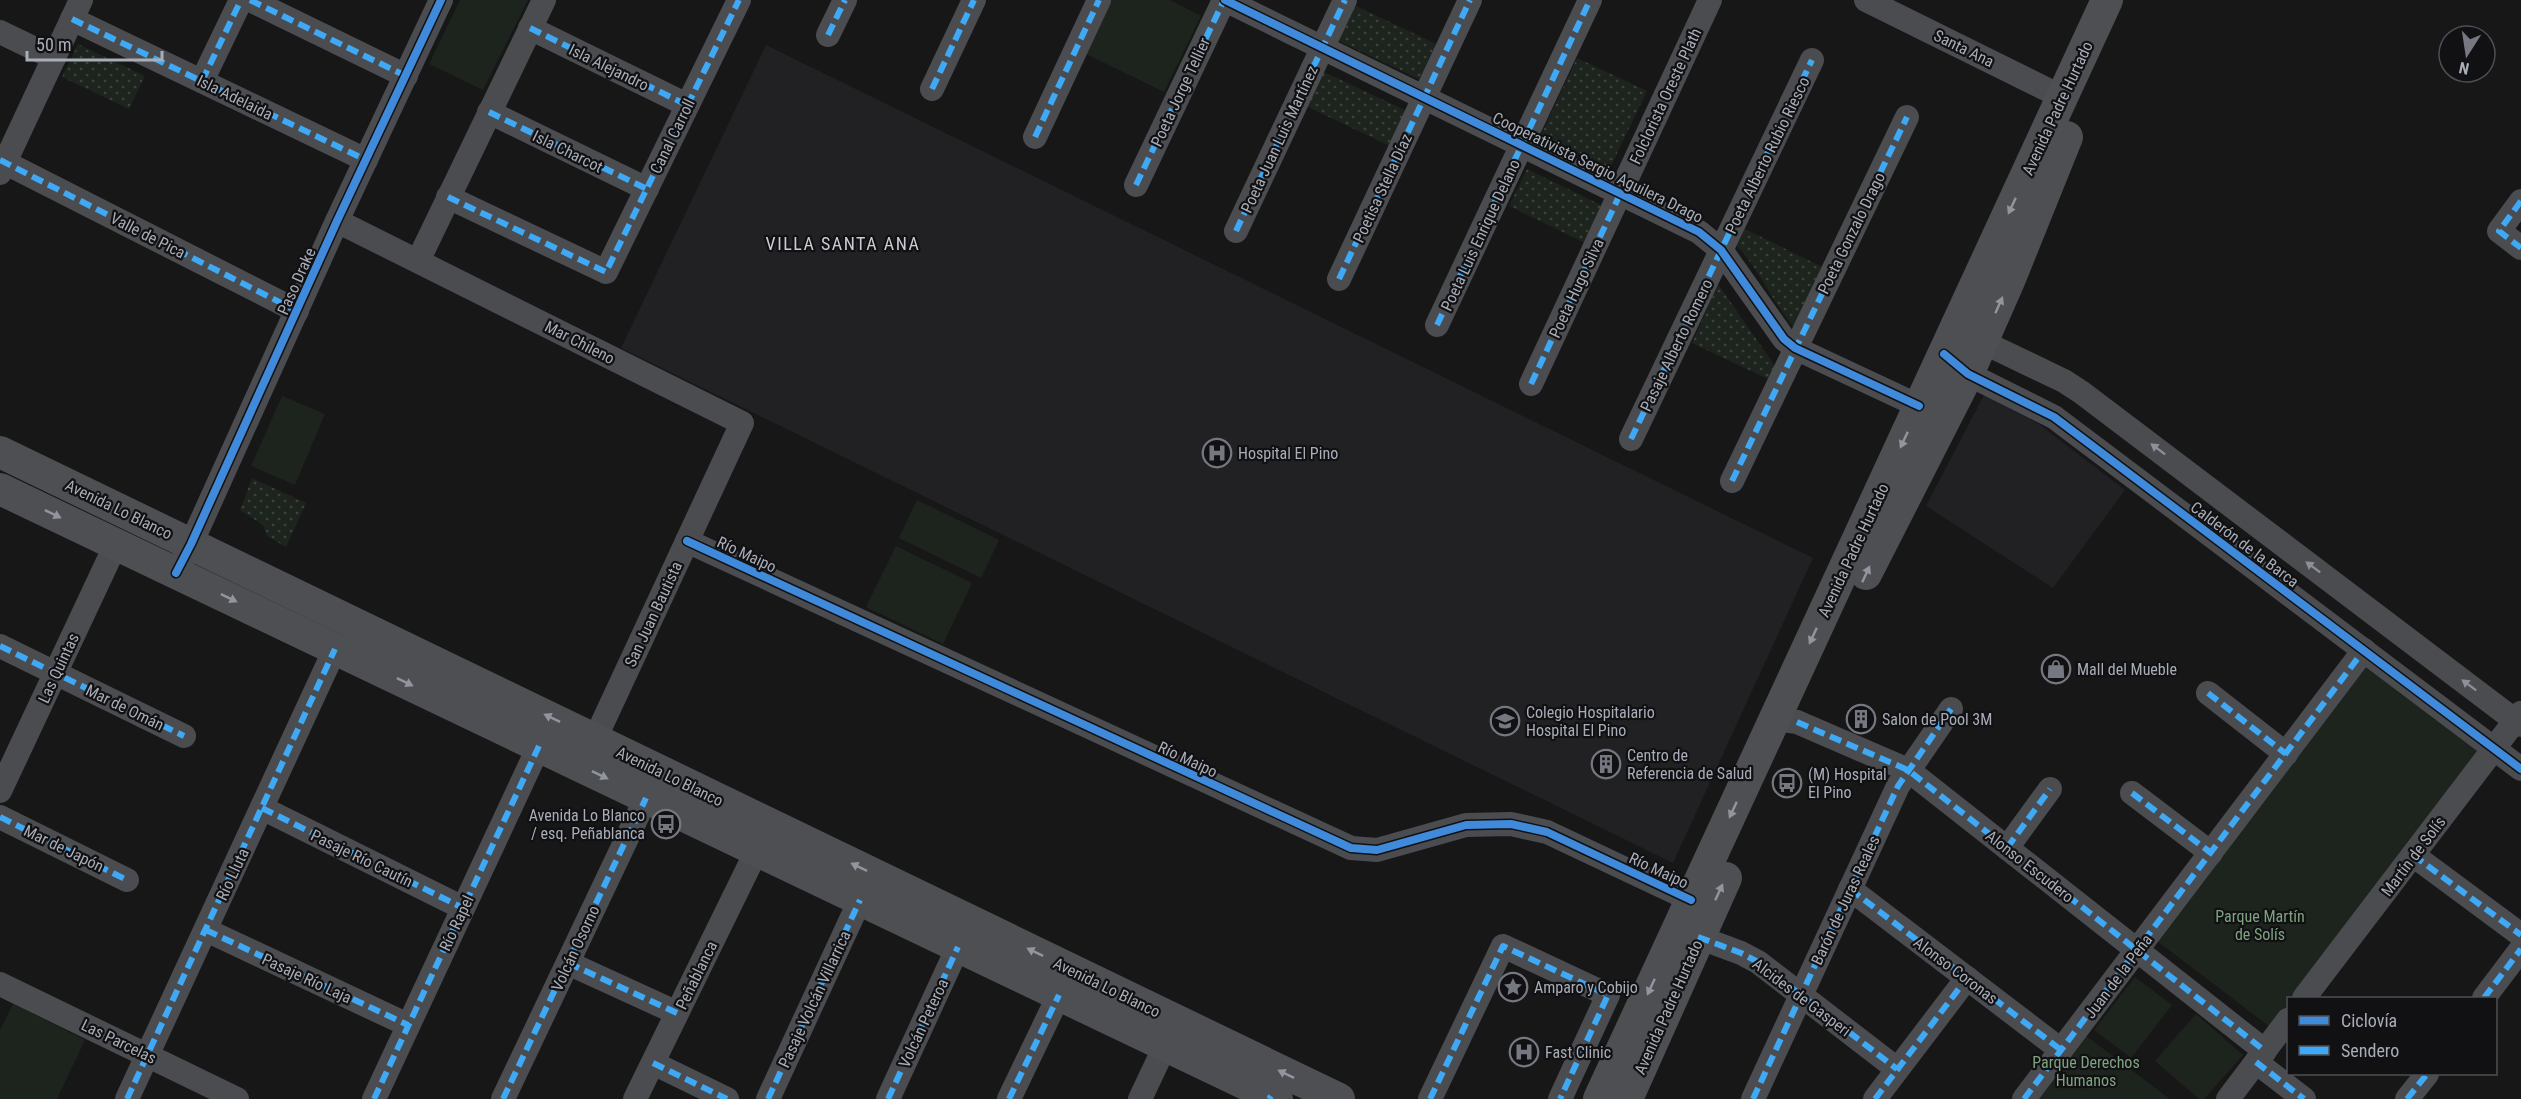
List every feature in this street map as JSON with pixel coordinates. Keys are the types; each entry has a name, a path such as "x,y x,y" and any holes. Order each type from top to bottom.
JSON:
{"main road":[{"name":"Avenida Padre Hurtado","path":"1599,1099 1691,918 1786,721 1968,374 1960,342 2062,97 2107,0"},
{"name":"Avenida Padre Hurtado","path":"1786,721 1919,406 1960,342 2056,162 2130,0"},
{"name":"Avenida Lo Blanco","path":"0,452 1339,1099"},
{"name":"Avenida Lo Blanco","path":"0,489 1272,1098"},
{"name":"Avenida Padre Hurtado","path":"1627,1099 1691,918"}],"street":[{"path":"202,81 242,0"},
{"path":"250,0 406,76"},
{"name":"Paso Drake","path":"176,573 441,0"},
{"path":"418,261 544,0"},
{"name":"Canal Carroll","path":"448,197 606,272 739,0"},
{"path":"828,35 845,0"},
{"path":"932,89 974,0"},
{"path":"1035,137 1099,0"},
{"name":"Cooperativista Sergio Aguilera Drago","path":"1224,0 1699,231 1721,250 1784,339 1795,348 1919,406"},
{"name":"Poeta Jorge Tellier","path":"1136,184 1224,0"},
{"name":"Poeta Juan Luis Martínez","path":"1236,231 1345,0"},
{"name":"Poetisa Stella Díaz","path":"1339,279 1470,0"},
{"name":"Poeta Luis Enrique Delano","path":"1437,325 1590,0"},
{"name":"Folclorista Oreste Plath","path":"1621,192 1710,0"},
{"name":"Santa Ana","path":"1866,0 2062,97"},
{"path":"2,165 77,10"},
{"name":"Isla Adelaida","path":"77,10 202,81 366,160"},
{"name":"Isla Alejandro","path":"530,28 687,105"},
{"path":"0,32 54,58"},
{"name":"Poeta Alberto Rubio Riesco","path":"1721,250 1812,60"},
{"name":"Isla Charcot","path":"489,112 647,189"},
{"name":"Poeta Gonzalo Drago","path":"1732,481 1907,117"},
{"name":"Valle de Pica","path":"2,165 297,311"},
{"name":"Poeta Hugo Silva","path":"1531,384 1621,192"},
{"path":"2521,201 2499,231 2521,248"},
{"name":"Mar Chileno","path":"337,221 742,423"},
{"name":"Pasaje Alberto Romero","path":"1631,439 1721,250"},
{"name":"Calderón de la Barca","path":"1960,342 2064,381 2519,719"},
{"name":"Calderón de la Barca","path":"1968,374 2043,411 2076,434 2521,769"},
{"path":"2076,434 2088,429 2095,420 2095,402"},
{"name":"San Juan Bautista","path":"595,739 742,423"},
{"name":"Río Maipo","path":"687,541 1351,848 1377,850 1466,825 1511,824 1547,832 1691,918"},
{"name":"Las Quintas","path":"0,791 116,544"},
{"name":"Mar de Omán","path":"0,646 184,736"},
{"name":"Río Lluta","path":"127,1099 335,649"},
{"name":"Juan de la Peña","path":"2024,1099 2364,650"},
{"path":"2208,693 2286,754"},
{"name":"Barón de Juras Reales","path":"1753,1099 1898,786 1951,709"},
{"name":"Martín de Solís","path":"2306,997 2494,748 2519,719"},
{"name":"Alonso Escudero","path":"1786,721 1908,770 2137,950 2260,1057 2304,1099"},
{"name":"Río Rapel","path":"374,1099 539,746"},
{"path":"2007,848 2050,789"},
{"path":"2132,793 2211,853"},
{"name":"Volcán Osorno","path":"503,1099 646,798"},
{"name":"Pasaje Río Cautín","path":"262,808 463,908"},
{"name":"Mar de Japón","path":"0,817 127,880"},
{"name":"Peñablanca","path":"635,1099 757,850"},
{"path":"2414,855 2521,935"},
{"name":"Alonso Coronas","path":"1850,889 2061,1050"},
{"name":"Pasaje Volcán Villarrica","path":"768,1099 860,900"},
{"name":"Alcides de Gasperi","path":"1691,918 1750,957 1897,1069"},
{"name":"Pasaje Río Laja","path":"206,930 408,1025"},
{"name":"Volcán Peteroa","path":"888,1099 958,946"},
{"path":"1430,1099 1503,946 1608,995 1560,1099"},
{"path":"2485,997 2521,949"},
{"path":"568,963 677,1013"},
{"path":"1875,1099 1967,978"},
{"name":"Las Parcelas","path":"0,984 237,1099"},
{"path":"1009,1099 1059,995"},
{"path":"2228,1099 2287,1023"},
{"path":"1140,1099 1165,1046"},
{"path":"653,1063 727,1099"},
{"path":"2408,1099 2426,1075"}],"shaded area":[{"name":"Hospital El Pino","path":"766,45 1813,558 1673,863 621,348"},
{"path":"1984,395 2039,424 2125,490 2053,588 1926,506"}],"green space":[{"path":"460,0 528,0 483,90 429,64"},
{"path":"1109,0 1170,0 1201,16 1164,92 1084,53"},
{"path":"1354,5 1436,44 1419,79 1337,40"},
{"path":"78,44 145,76 129,109 62,77"},
{"path":"1577,58 1647,91 1610,168 1541,135"},
{"path":"1322,71 1409,112 1392,147 1306,106"},
{"path":"1527,169 1605,207 1587,244 1509,206"},
{"path":"1745,229 1822,267 1795,329 1737,246"},
{"path":"1718,284 1775,366 1772,381 1692,343"},
{"path":"282,396 325,414 295,485 251,466"},
{"path":"252,478 306,503 286,547 267,536 263,525 240,510"},
{"path":"917,500 999,540 981,578 899,538"},
{"path":"896,546 972,583 943,644 866,607"},
{"name":"Parque Martín de Solís","path":"2363,664 2479,751 2298,997 2287,997 2287,1012 2274,1030 2157,941"},
{"path":"2135,977 2172,1005 2131,1058 2094,1030"},
{"path":"13,1004 85,1040 57,1099 0,1099 0,1030"},
{"path":"2196,1014 2243,1055 2204,1099 2199,1099 2155,1061"},
{"name":"Parque Derechos Humanos","path":"2081,1032 2170,1099 2030,1099"}],"marked path":[{"path":"202,81 241,0"},
{"path":"250,0 406,76"},
{"path":"448,197 606,272 739,0"},
{"path":"828,35 845,0"},
{"path":"932,89 974,0"},
{"path":"1035,137 1099,0"},
{"path":"1136,185 1224,0"},
{"path":"1236,231 1345,0"},
{"path":"1339,279 1470,0"},
{"path":"1437,325 1590,0"},
{"path":"72,19 366,160"},
{"path":"530,28 687,105"},
{"path":"1631,439 1812,60"},
{"path":"489,112 647,189"},
{"path":"1732,481 1907,117"},
{"path":"0,160 297,311"},
{"path":"1531,384 1621,192"},
{"path":"2521,201 2499,231 2521,248"},
{"path":"0,646 184,736"},
{"path":"127,1099 335,649"},
{"path":"2024,1099 2364,650"},
{"path":"2208,693 2286,754"},
{"path":"1753,1099 1898,786 1951,709"},
{"path":"1797,722 1908,770 2265,1051"},
{"path":"374,1099 539,746"},
{"path":"2007,848 2050,789"},
{"path":"2132,793 2211,853"},
{"path":"503,1099 646,798"},
{"path":"262,808 463,908"},
{"path":"0,817 127,880"},
{"path":"2413,855 2521,935"},
{"path":"1850,889 2061,1050"},
{"path":"768,1099 860,900"},
{"path":"206,930 408,1025"},
{"path":"1698,937 1758,962 1897,1069"},
{"path":"1430,1099 1503,946 1608,995 1560,1099"},
{"path":"888,1099 958,947"},
{"path":"2485,997 2521,949"},
{"path":"568,963 677,1013"},
{"path":"1875,1099 1967,978"},
{"path":"1009,1099 1059,995"},
{"path":"2256,1062 2304,1099"},
{"path":"653,1063 727,1099"},
{"path":"2407,1099 2426,1075"}],"cycle path":[{"path":"176,573 441,0"},
{"path":"1225,0 1699,232 1721,250 1784,339 1795,348 1919,406"},
{"path":"1944,354 1968,374 2054,417 2521,769"},
{"path":"687,541 1351,848 1377,850 1466,825 1511,824 1547,832 1691,900"}],"place":[{"name":"Hospital El Pino","path":"1217,453"},
{"name":"Mall del Mueble","path":"2056,669"},
{"name":"Salon de Pool 3M","path":"1861,719"},
{"name":"Colegio Hospitalario Hospital El Pino","path":"1505,721"},
{"name":"Centro de Referencia de Salud","path":"1606,764"},
{"name":"(M) Hospital El Pino","path":"1787,783"},
{"name":"Avenida Lo Blanco / esq. Peñablanca","path":"666,824"},
{"name":"Amparo y Cobijo","path":"1513,987"},
{"name":"Fast Clinic","path":"1524,1052"}],"district":[{"name":"VILLA SANTA ANA","path":"843,244"}]}
